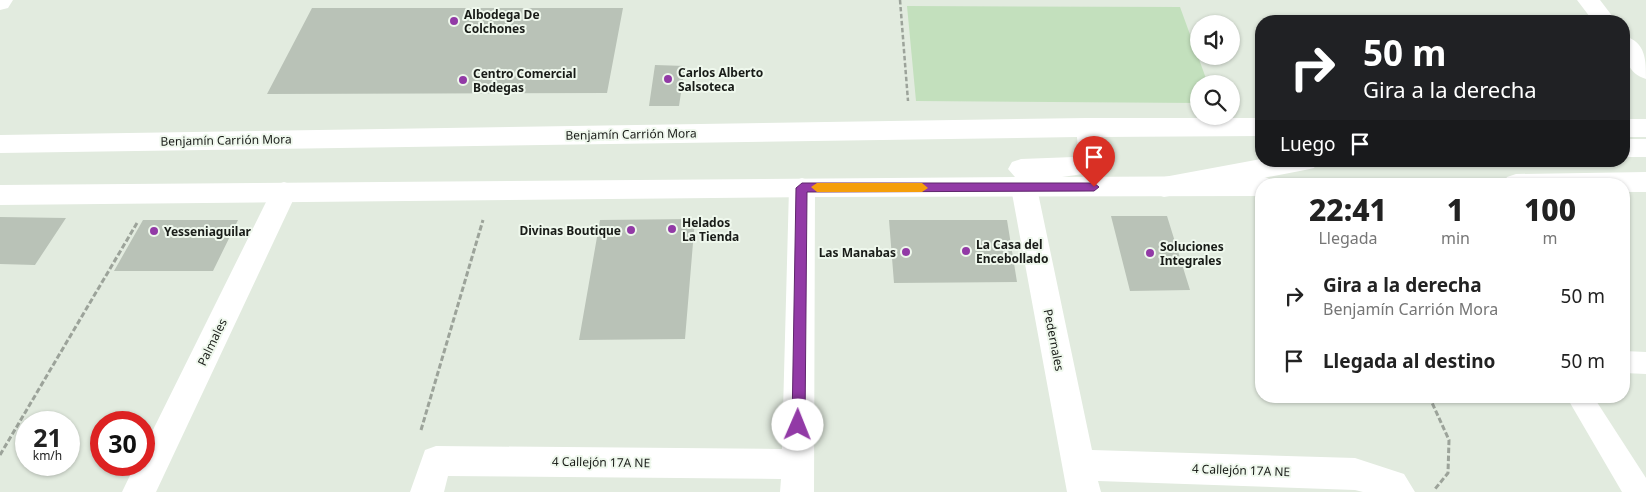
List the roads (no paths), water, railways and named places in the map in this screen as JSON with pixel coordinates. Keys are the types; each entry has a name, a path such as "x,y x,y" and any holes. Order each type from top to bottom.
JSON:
{"main road":[{"path":"1588,0 1602,15"},
{"path":"1630,33 1646,49"},
{"path":"1630,51 1646,71"},
{"path":"888,188 926,172 1069,168 1081,166 1089,158 1092,150 1086,127"},
{"name":"Benjamín Carrión Mora","path":"0,144 910,129 1255,127"},
{"path":"1630,128 1646,128"},
{"path":"1630,148 1646,148"},
{"path":"1164,187 1272,167"},
{"path":"1630,182 1646,182"},
{"path":"0,195 1255,186"},
{"path":"798,478 802,188"},
{"name":"Pedernales","path":"1024,188 1082,479"},
{"name":"Palmales","path":"140,492 284,192"},
{"name":"4 Callejón 17A NE","path":"427,492 436,461 798,478"},
{"name":"4 Callejón 17A NE","path":"1082,479 1356,474 1392,485 1398,492"}],"lane":[{"path":"1630,362 1646,363"},
{"path":"1583,403 1633,485 1644,492"}],"place":[{"name":"Albodega De Colchones","path":"454,21"},
{"name":"Carlos Alberto Salsoteca","path":"668,79"},
{"name":"Centro Comercial Bodegas","path":"463,80"},
{"name":"Helados La Tienda","path":"672,229"},
{"name":"Divinas Boutique","path":"631,230"},
{"name":"Yesseniaguilar","path":"154,231"},
{"name":"La Casa del Encebollado","path":"966,251"},
{"name":"Las Manabas","path":"906,252"},
{"name":"Soluciones Integrales","path":"1150,253"}]}
